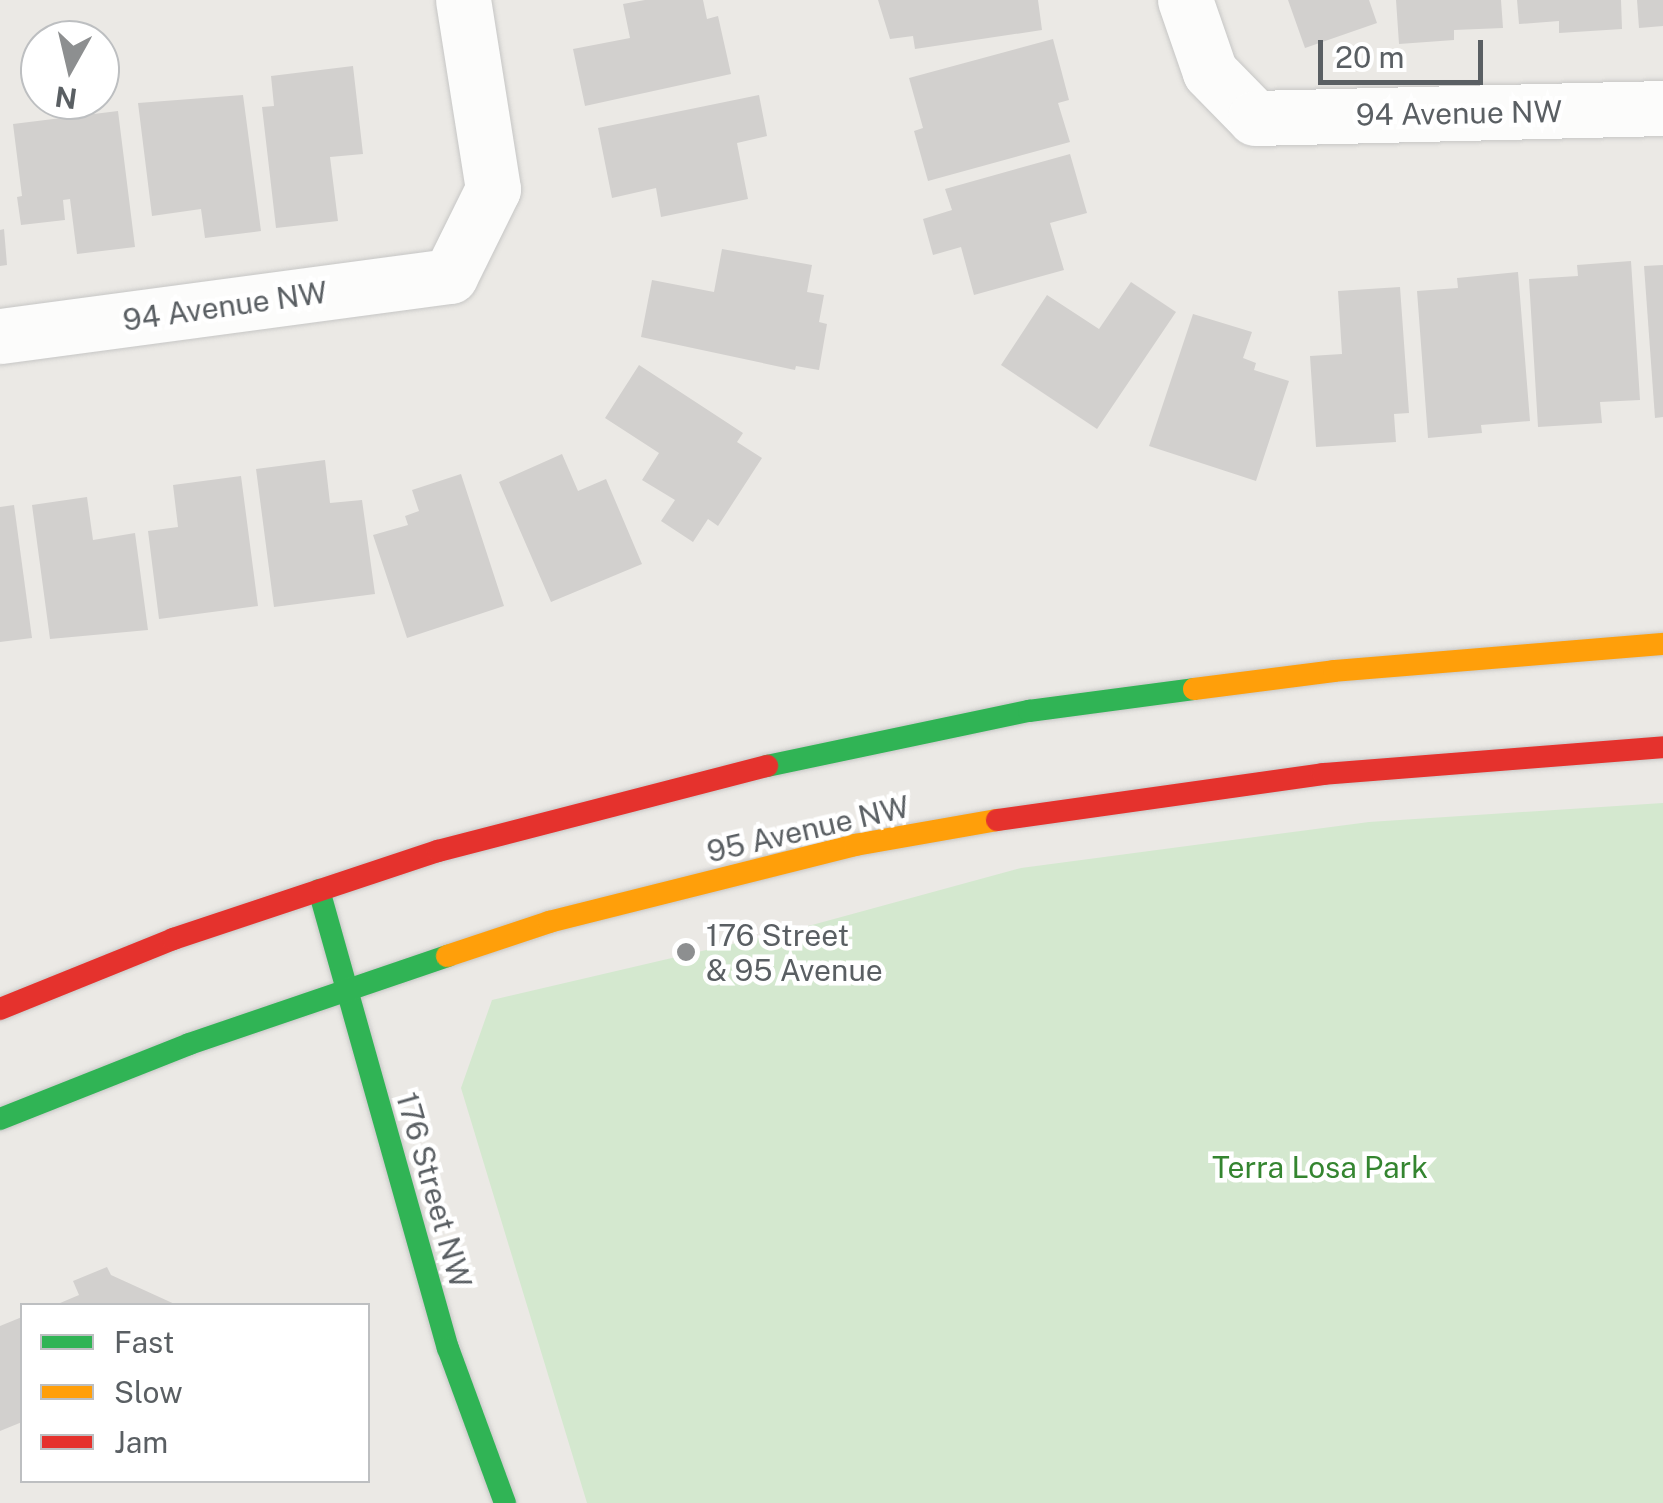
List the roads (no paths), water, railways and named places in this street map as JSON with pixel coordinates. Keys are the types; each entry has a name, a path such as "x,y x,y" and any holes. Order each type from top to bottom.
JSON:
{"main road":[{"path":"0,1009 173,939 438,851 784,761 1029,711 1334,671 1663,644"},
{"name":"95 Avenue NW","path":"0,1118 345,989 548,922 854,845 1075,807 1322,774 1663,747"},
{"name":"176 Street NW","path":"319,890 448,1348 504,1503"}],"street":[{"name":"94 Avenue NW","path":"0,336 450,276 493,190 463,0"},
{"name":"94 Avenue NW","path":"1185,0 1210,72 1255,118 1663,108"}],"place":[{"name":"176 Street & 95 Avenue","path":"686,952"}],"park label":[{"name":"Terra Losa Park","path":"1320,1167"}]}
